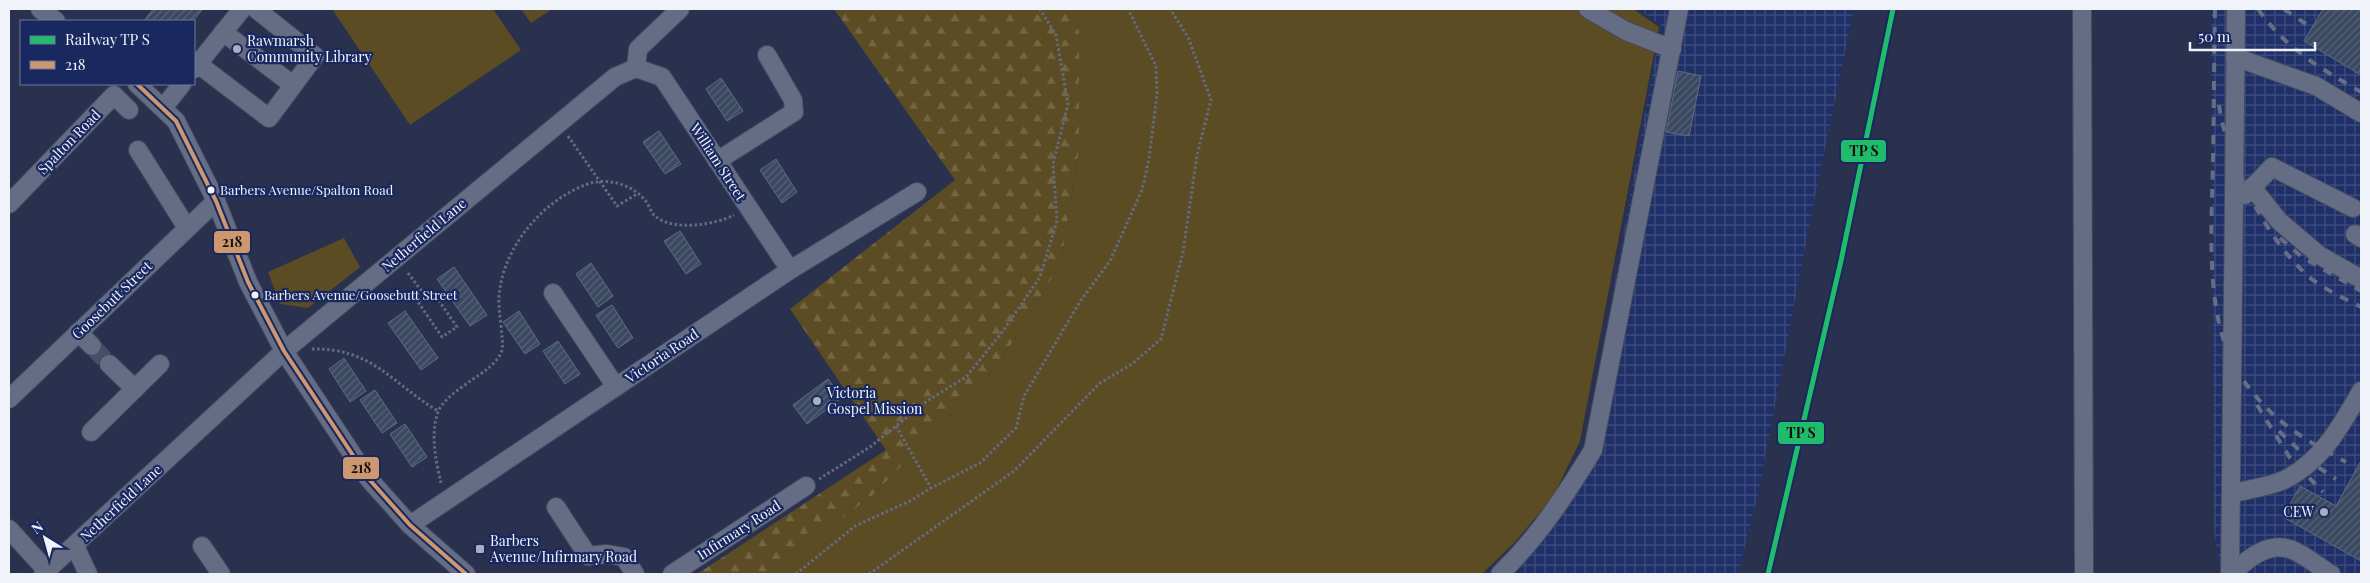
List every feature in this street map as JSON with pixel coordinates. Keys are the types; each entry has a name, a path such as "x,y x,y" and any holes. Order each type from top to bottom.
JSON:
{"street":[{"path":"40,9 55,20"},
{"path":"242,9 196,66 269,118 315,56 256,9"},
{"path":"636,68 638,49 680,9"},
{"path":"1588,9 1626,31 1672,49"},
{"path":"1500,574 1517,558 1559,507 1593,450 1679,9"},
{"path":"2082,9 2084,574"},
{"path":"2231,574 2236,9"},
{"path":"223,32 293,85"},
{"path":"717,161 794,112 794,100 767,55"},
{"path":"2235,57 2316,86 2361,113"},
{"name":"Netherfield Lane","path":"45,573 284,351 615,77 636,68"},
{"name":"William Street","path":"636,68 662,77 790,270"},
{"path":"138,85 176,121 216,201 248,282 284,351 368,478 410,525 466,574"},
{"path":"163,108 181,85"},
{"name":"Spalton Road","path":"9,204 114,95 130,110"},
{"path":"138,150 187,228"},
{"path":"2234,205 2272,167 2353,208"},
{"path":"2252,187 2279,220 2319,255 2361,279"},
{"name":"Victoria Road","path":"410,525 790,270 917,192"},
{"name":"Goosebutt Street","path":"9,399 216,201"},
{"path":"553,293 616,387"},
{"path":"78,332 92,346"},
{"path":"109,364 135,389"},
{"path":"91,432 160,364"},
{"path":"2231,494 2282,480 2311,462 2334,437 2361,391"},
{"name":"Infirmary Road","path":"672,574 806,486"},
{"path":"556,507 588,556 606,554 624,557 635,574"},
{"path":"9,529 45,573"},
{"path":"75,546 88,574"},
{"path":"202,546 221,574"},
{"path":"2231,574 2248,558 2268,549 2290,549 2331,574"}],"path":[{"path":"806,486 870,446 927,402 966,377 1003,331 1040,277 1057,221 1053,164 1068,104 1056,35 1040,9"},
{"path":"796,574 855,526 912,500 980,463 1016,428 1024,396 1082,300 1110,261 1142,190 1150,159 1157,95 1156,66 1128,9"},
{"path":"869,574 1014,471 1100,383 1132,364 1161,338 1183,252 1197,155 1211,100 1188,37 1170,9"},
{"path":"558,124 617,206 637,194"},
{"path":"408,273 426,297"},
{"path":"433,292 456,327 442,337 418,302 426,297 433,292"},
{"path":"311,349 334,349 357,355 382,368 418,399 438,411"},
{"path":"896,426 931,488"}],"shaded area":[{"path":"1638,9 1854,9 1812,211 1759,489 1738,574 1486,574 1517,545 1555,499 1586,443 1661,25"},
{"path":"2211,9 2361,9 2361,574 2221,574 2214,529"}],"green space":[{"path":"332,9 493,9 521,50 410,125"},
{"path":"521,9 552,9 531,23"},
{"path":"834,9 1067,9 1079,31 1079,150 1061,263 999,364 874,494 770,574 697,574 886,450 790,309 955,180"},
{"path":"1067,9 1633,9 1659,27 1580,441 1553,497 1514,543 1482,574 770,574 874,494 999,364 1061,263 1079,150 1079,31"},
{"path":"344,238 360,267 308,308 280,304 268,272"}],"building":[{"path":"153,9 203,9 194,20 145,20"},
{"path":"2323,9 2361,9 2361,75 2304,41"},
{"path":"1678,71 1701,76 1689,136 1666,132"},
{"path":"721,78 743,111 727,121 706,89"},
{"path":"659,131 681,164 665,174 643,142"},
{"path":"776,159 797,192 782,203 760,170"},
{"path":"680,231 701,264 686,274 664,241"},
{"path":"591,263 613,296 598,307 576,274"},
{"path":"454,267 487,315 470,326 437,279"},
{"path":"612,305 633,338 618,348 596,315"},
{"path":"405,311 438,358 421,370 388,323"},
{"path":"519,311 540,344 525,354 503,322"},
{"path":"558,341 580,374 565,384 543,351"},
{"path":"344,358 366,391 350,402 329,369"},
{"name":"Victoria Gospel Mission","path":"828,379 842,398 807,424 793,405"},
{"path":"375,390 397,423 382,433 360,400"},
{"path":"405,424 427,457 412,467 390,434"},
{"name":"CEW","path":"2361,461 2361,561 2283,517 2300,486 2336,506"}],"tunnel":[{"path":"92,346 109,364"}],"railway":[{"path":"2215,9 2211,243 2215,301 2220,329 2229,355 2241,377 2264,405 2288,427 2346,462"},
{"path":"2258,9 2292,47 2318,66 2361,92"},
{"path":"2284,9 2306,24"},
{"path":"2219,105 2223,127 2240,174 2263,220 2278,242 2292,260 2314,281 2361,307"},
{"path":"2280,238 2302,257 2361,291"},
{"path":"2257,405 2290,458 2323,492"},
{"path":"2279,431 2315,465 2336,479"}],"transit line":[{"path":"1768,574 1841,261 1893,9"},
{"name":"218","path":"138,85 176,121 216,201 248,282 284,351 368,478 410,525 466,574"}],"place":[{"name":"Rawmarsh Community Library","path":"237,49"},
{"name":"Barbers Avenue/Spalton Road","path":"211,190"},
{"name":"Barbers Avenue/Goosebutt Street","path":"255,295"},
{"name":"Victoria Gospel Mission","path":"817,401"},
{"name":"CEW","path":"2324,512"},
{"name":"Barbers Avenue/Infirmary Road","path":"480,549"}]}
